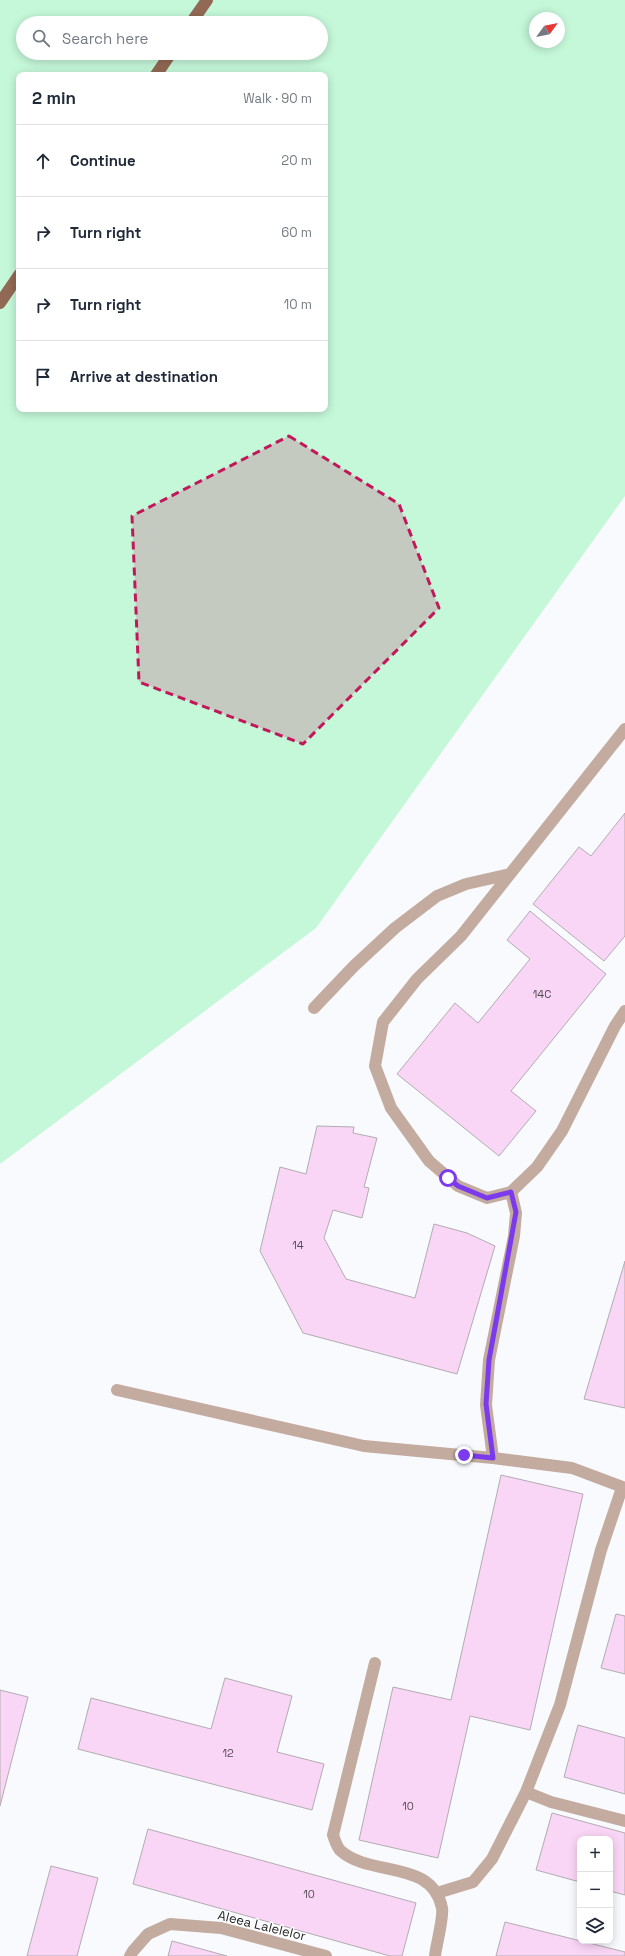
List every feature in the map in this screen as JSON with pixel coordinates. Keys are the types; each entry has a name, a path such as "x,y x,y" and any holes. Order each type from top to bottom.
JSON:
{"main road":[{"path":"196,16 207,0"},
{"path":"158,72 166,60"},
{"path":"0,303 16,280"}],"street":[{"path":"625,729 461,936 417,979 382,1022 375,1066 382,1089 391,1108 429,1161 458,1186 487,1198 511,1192 537,1167 562,1131 615,1026 625,1011"},
{"path":"314,1008 354,966 395,928 437,896 466,884 510,874"},
{"path":"493,1458 486,1404 489,1360 516,1212 511,1192"},
{"path":"117,1390 364,1446 493,1458 572,1468 624,1488 602,1550 560,1705 526,1792 492,1859 473,1882 437,1893"},
{"path":"375,1663 333,1835 341,1851 358,1860 420,1877 437,1893 442,1909 435,1956"},
{"path":"526,1792 551,1802 625,1821"},
{"name":"Aleea Lalelelor","path":"130,1956 132,1951 148,1934 170,1924 221,1928 326,1956"}],"highlighted area":[{"path":"289,436 399,504 439,608 303,744 139,682 132,516"}],"green space":[{"path":"0,0 625,0 625,496 316,928 0,1164"}],"building":[{"path":"625,813 625,936 604,961 533,904 579,847 591,856"},
{"path":"530,911 606,974 511,1091 536,1111 499,1156 397,1074 455,1003 478,1023 530,959 507,940"},
{"path":"317,1126 354,1127 353,1133 377,1138 364,1187 369,1188 362,1218 333,1210 324,1238 346,1279 415,1298 434,1224 467,1233 495,1246 457,1374 303,1333 260,1251 280,1167 306,1174"},
{"path":"625,1261 625,1408 584,1399"},
{"path":"501,1475 583,1494 530,1730 470,1716 438,1858 359,1840 393,1687 451,1700"},
{"path":"616,1614 625,1616 625,1674 601,1668"},
{"path":"225,1678 292,1696 277,1752 324,1764 312,1810 78,1749 91,1698 211,1729"},
{"path":"0,1690 28,1697 0,1806"},
{"path":"578,1725 625,1738 625,1794 564,1777"},
{"path":"552,1813 625,1833 625,1895 613,1892 613,1836 577,1836 577,1881 536,1870"},
{"path":"148,1829 416,1903 402,1956 390,1956 133,1884"},
{"path":"51,1866 98,1878 77,1956 27,1956"},
{"path":"505,1922 577,1940 577,1944 593,1944 625,1952 625,1956 496,1956"},
{"path":"172,1941 227,1956 168,1956"}],"route":[{"path":"448,1178 458,1186 487,1198 511,1192 516,1212 514,1236 489,1360 486,1404 493,1458 464,1455"}]}
